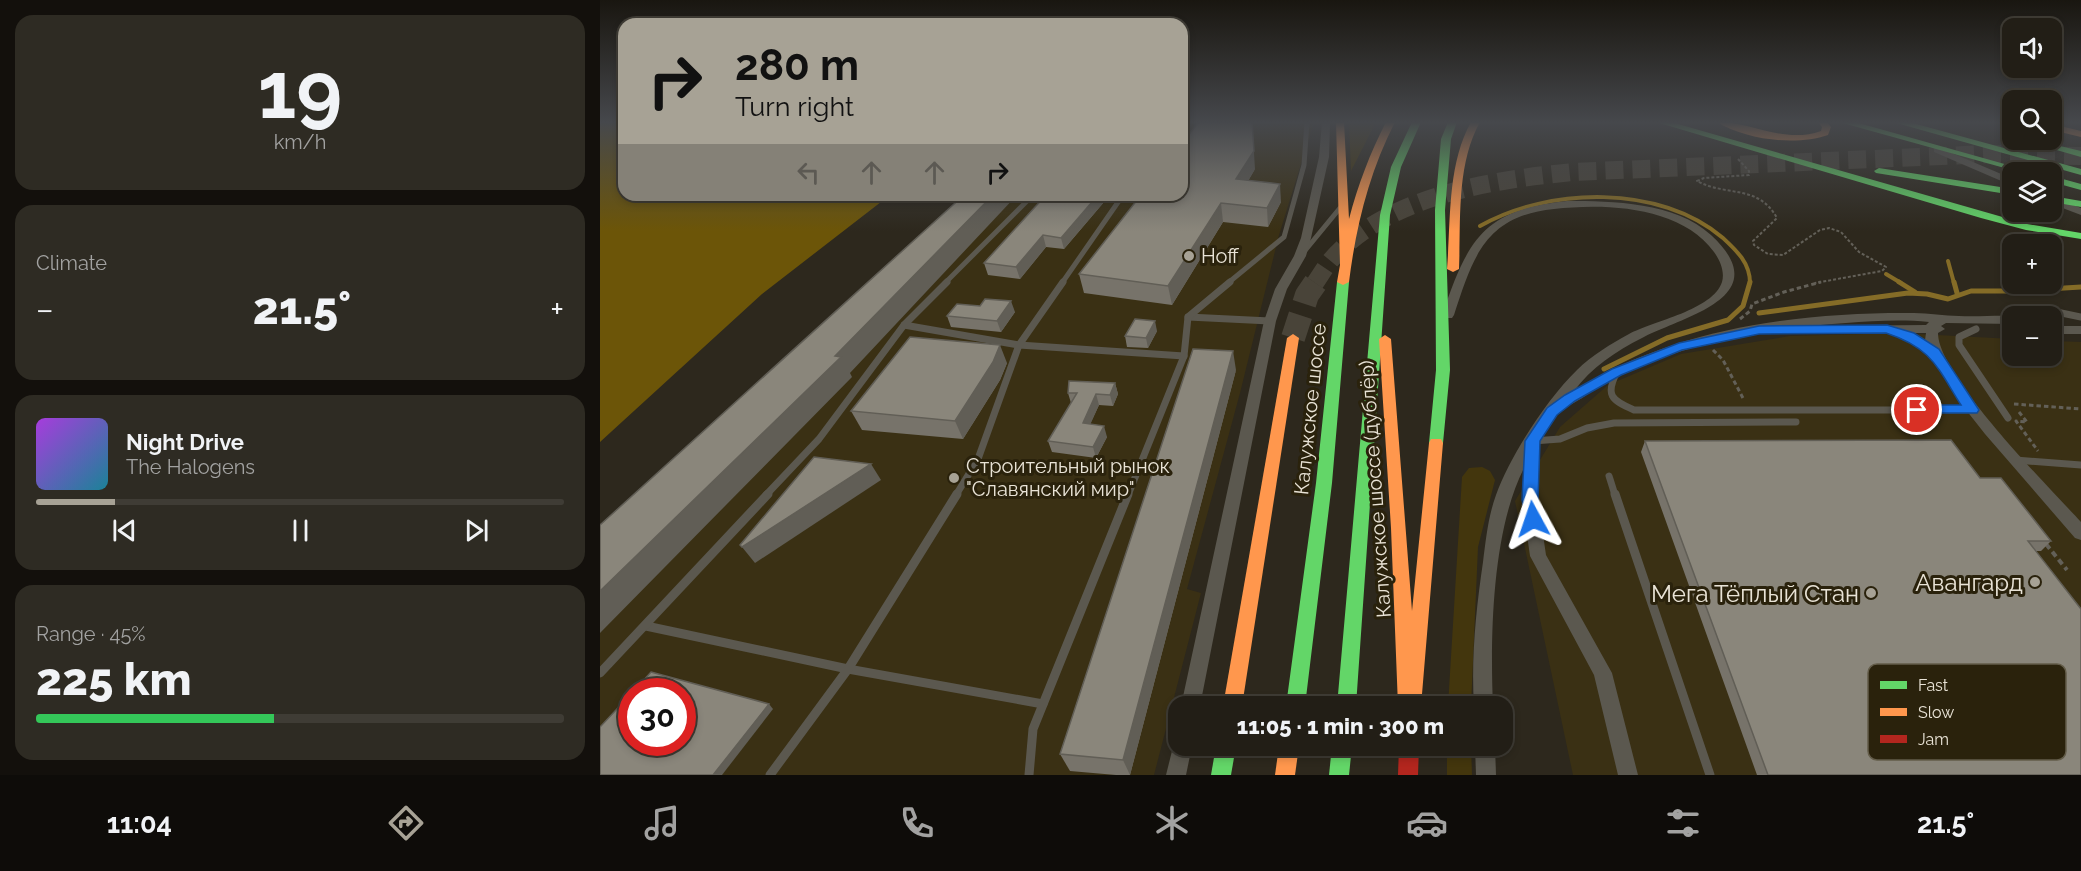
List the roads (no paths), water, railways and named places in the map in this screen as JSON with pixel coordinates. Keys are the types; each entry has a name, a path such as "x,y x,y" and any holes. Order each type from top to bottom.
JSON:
{"main road":[{"path":"1341,158 1345,265"},
{"name":"Калужское шоссе","path":"1296,696 1332,410 1345,265 1364,178 1374,158"},
{"path":"1347,696 1379,269 1392,179 1399,158"},
{"path":"1444,158 1439,261 1444,345"},
{"path":"1411,696 1433,490 1462,158"},
{"path":"1784,158 2026,227 2081,236"},
{"path":"1831,158 1892,174 2002,190"},
{"path":"1975,158 2002,165"},
{"path":"2033,158 2081,171"},
{"path":"2062,182 2081,187"},
{"path":"2062,201 2081,204"},
{"name":"Калужское шоссе (дублёр)","path":"1379,269 1409,696"},
{"path":"1234,696 1293,338"},
{"path":"1221,775 1224,756"},
{"path":"1285,775 1288,756"},
{"path":"1340,775 1341,756"},
{"path":"1408,775 1409,756"}],"street":[{"path":"1192,696 1270,321 1281,289 1300,256 1317,195 1324,158"},
{"path":"1953,158 2002,178"},
{"path":"2062,203 2081,212"},
{"path":"1448,315 1462,274 1478,244 1501,223 1529,211 1578,204 1642,209 1683,222 1712,242 1725,261 1729,272 1724,291 1706,306 1653,328 1605,354 1573,381 1533,441 1508,485 1497,519 1485,602 1483,696"},
{"path":"1552,411 1570,398 1617,372 1662,353 1759,330 1865,318 1914,316 2002,320"},
{"path":"1944,319 1932,325 1930,329 1935,352 1972,410 2081,533"},
{"path":"2062,320 2081,319"},
{"path":"1887,329 1909,336 1935,352"},
{"path":"1759,330 2002,329"},
{"path":"2062,330 2081,330"},
{"path":"1533,441 1530,500 1538,556 1603,673 1629,775"},
{"path":"1485,756 1486,775"}],"lane":[{"path":"1029,775 1034,729 1184,356 1188,317 1284,237 1304,158"},
{"path":"1300,256 1364,178"},
{"path":"600,673 819,439 904,325 1027,201"},
{"path":"770,775 848,669 978,459 1019,345 1119,201"},
{"path":"2062,314 2081,319"},
{"path":"1188,317 1270,321"},
{"path":"904,325 1019,345 1184,356"},
{"path":"1976,329 1962,334 1959,337 1959,345 2008,418"},
{"path":"1617,372 1610,386 1611,395 1626,407 1644,411 1972,410"},
{"path":"1533,441 1560,439 1587,428 1614,423 1796,422"},
{"path":"2015,460 2081,465"},
{"path":"1609,476 1710,775"},
{"path":"646,626 848,669 1043,704"}],"waterway":[{"path":"1480,226 1508,213 1538,204 1571,198 1604,197 1637,200 1668,208 1697,220 1723,238 1745,263 1750,282"},
{"path":"1948,261 1954,283"},
{"path":"1886,274 1901,283"},
{"path":"1604,369 1667,338 1728,320 1743,306 1750,282"},
{"path":"1899,282 1915,292"},
{"path":"1954,282 1957,293"},
{"path":"1759,313 1908,293 1927,294 1948,299 1971,291 2081,287"}],"tunnel":[{"path":"1315,283 1331,260 1354,238 1381,220 1411,206 1476,186 1573,172 1892,158"},
{"path":"1293,338 1307,295 1316,282"}],"place":[{"name":"Hoff","path":"1189,256"},
{"name":"Строительный рынок \"Славянский мир\"","path":"954,478"},
{"name":"Авангард","path":"2035,582"},
{"name":"Мега Тёплый Cтан","path":"1871,593"}]}
